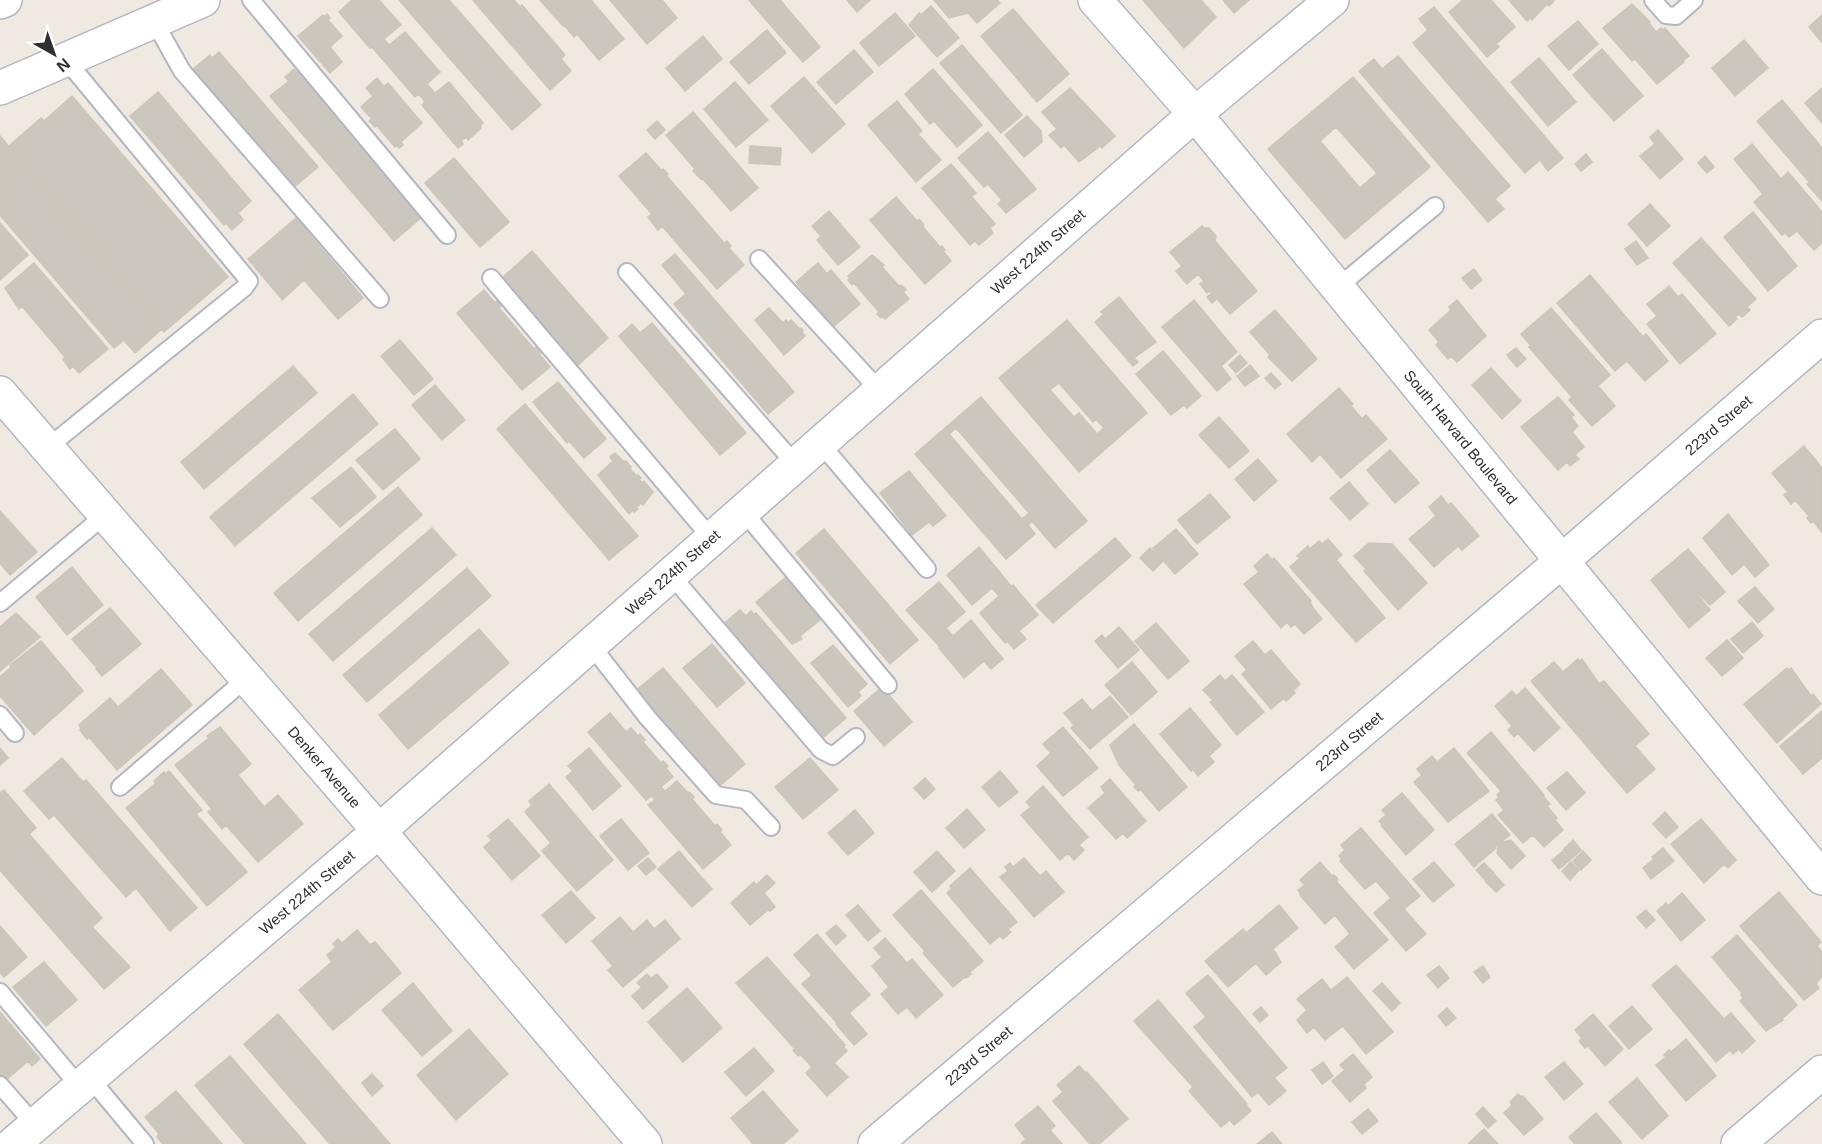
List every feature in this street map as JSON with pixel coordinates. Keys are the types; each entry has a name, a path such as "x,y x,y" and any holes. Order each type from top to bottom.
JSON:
{"street":[{"path":"0,2 5,0"},
{"path":"0,88 202,0"},
{"name":"South Harvard Boulevard","path":"1095,0 1195,114 1822,878"},
{"name":"West 224th Street","path":"24,1134 379,831 1195,114 1332,0"},
{"name":"223rd Street","path":"875,1144 1563,560 1822,336"},
{"name":"Denker Avenue","path":"4,407 47,448 379,831 645,1144"},
{"path":"1738,1144 1822,1072"}],"lane":[{"path":"251,0 447,235"},
{"path":"1653,0 1666,15 1676,16 1694,0"},
{"path":"154,21 182,71 380,299"},
{"path":"47,448 244,288 249,281 66,60"},
{"path":"1338,287 1435,206"},
{"path":"759,259 880,391"},
{"path":"627,272 796,465"},
{"path":"491,278 712,538"},
{"path":"820,443 927,569"},
{"path":"743,511 888,686"},
{"path":"0,603 105,515"},
{"path":"671,575 821,750 833,756 856,737"},
{"path":"591,645 647,717 716,795 723,798 746,800 771,827"},
{"path":"120,787 247,678"},
{"path":"0,715 15,733"},
{"path":"0,992 145,1144"},
{"path":"0,1085 24,1134"}],"building":[{"path":"352,0 379,0 401,25 384,39 389,45 405,32 440,72 427,84 435,93 449,82 483,123 481,128 468,140 466,137 461,141 463,144 458,148 422,105 425,102 419,94 415,97 339,12"},
{"path":"399,0 449,0 541,105 512,130"},
{"path":"473,0 514,0 520,7 522,5 565,55 561,59 571,71 550,90"},
{"path":"540,0 591,0 624,39 599,60 577,34 574,37"},
{"path":"610,0 662,0 677,18 647,44"},
{"path":"749,0 773,0 759,12"},
{"path":"773,0 780,0 820,47 803,62 759,12"},
{"path":"847,0 870,0 857,12"},
{"path":"934,0 997,0 1000,3 977,23 968,13 949,18"},
{"path":"1143,0 1201,0 1216,17 1184,48"},
{"path":"1223,0 1249,0 1234,13"},
{"path":"1463,0 1491,0 1515,27 1496,44 1499,47 1487,57 1449,12"},
{"path":"1509,0 1554,1 1549,6 1547,4 1532,20 1531,18 1527,21"},
{"path":"1632,4 1650,22 1656,32 1665,28 1689,56 1657,84 1635,59 1632,61 1603,28"},
{"path":"931,6 959,38 937,57 909,25 919,13 921,15"},
{"path":"1434,7 1563,158 1548,171 1540,160 1525,173 1413,43 1428,30 1419,19"},
{"path":"1013,9 1069,74 1037,102 981,36"},
{"path":"895,13 915,36 879,66 860,43"},
{"path":"327,14 330,18 328,20 342,36 330,47 342,62 330,73 298,36"},
{"path":"1822,15 1822,42 1809,27"},
{"path":"1578,21 1598,44 1569,70 1548,46"},
{"path":"767,30 786,53 749,84 730,62"},
{"path":"703,36 722,59 685,91 666,68"},
{"path":"1744,40 1768,68 1735,96 1712,68"},
{"path":"962,45 1022,115 1001,133 940,63"},
{"path":"1602,49 1643,96 1614,121 1573,75"},
{"path":"854,50 873,72 836,104 817,82"},
{"path":"219,52 318,167 288,192 187,74 210,55 212,58"},
{"path":"1398,56 1510,186 1495,199 1504,209 1488,222 1359,71 1374,59 1382,69"},
{"path":"1539,58 1576,102 1548,126 1511,82"},
{"path":"294,69 297,73 299,71 423,216 394,241 270,96 289,81 285,77"},
{"path":"933,69 982,125 957,147 934,121 930,124 905,94"},
{"path":"804,77 845,124 812,153 771,106"},
{"path":"1353,77 1430,167 1345,239 1268,149","holes":["1336,127 1377,173 1360,188 1320,141"]},
{"path":"377,78 384,87 388,83 422,123 401,142 403,145 399,148 396,145 395,147 377,126 375,127 369,121 372,119 361,107 373,96 366,88"},
{"path":"735,82 768,120 736,147 704,109"},
{"path":"1070,88 1115,136 1102,148 1100,146 1079,162 1064,145 1061,148 1049,135 1057,129 1042,112"},
{"path":"1822,88 1822,123 1805,103"},
{"path":"158,92 251,201 238,213 243,220 232,230 226,223 224,225 130,116"},
{"path":"72,96 228,277 164,332 9,146 41,118 44,121"},
{"path":"1782,100 1822,148 1822,201 1807,184 1810,183 1757,121"},
{"path":"897,101 922,131 918,134 941,160 916,182 868,125"},
{"path":"693,112 758,188 731,211 693,171 695,169 666,135"},
{"path":"1027,116 1041,131 1042,142 1024,157 1005,135"},
{"path":"657,121 665,130 655,139 647,130"},
{"path":"1658,130 1683,159 1660,179 1640,156 1655,144 1650,137"},
{"path":"988,132 1036,189 1006,213 998,204 1002,200 988,184 984,187 958,158"},
{"path":"0,136 162,329 135,353 124,340 114,348 0,215"},
{"path":"1752,144 1781,179 1788,172 1822,212 1822,243 1814,250 1797,231 1789,237 1785,233 1782,235 1754,202 1763,194 1734,159"},
{"path":"750,146 781,148 780,165 749,163"},
{"path":"646,153 661,170 663,169 668,174 666,175 724,243 727,241 731,246 729,248 744,265 717,289 662,226 658,230 648,217 652,214 619,176"},
{"path":"1586,154 1592,162 1581,171 1575,164"},
{"path":"1705,156 1714,167 1707,173 1698,163"},
{"path":"454,158 509,222 480,247 425,183"},
{"path":"951,164 976,193 971,196 995,224 990,228 993,233 979,245 975,241 970,245 922,188"},
{"path":"896,197 917,221 919,219 940,247 942,246 951,261 925,284 870,220"},
{"path":"1650,204 1670,226 1647,246 1628,224"},
{"path":"829,211 860,247 838,265 817,240 821,236 812,226"},
{"path":"1753,212 1797,266 1768,291 1724,237"},
{"path":"296,218 329,257 281,298 248,259"},
{"path":"0,223 28,255 0,280"},
{"path":"1202,226 1209,228 1216,236 1215,241 1257,291 1230,314 1217,299 1212,303 1207,297 1212,293 1210,291 1207,293 1200,284 1204,281 1198,274 1187,284 1176,271 1182,266 1170,252"},
{"path":"1701,238 1756,299 1747,307 1750,310 1742,317 1739,314 1735,317 1737,319 1729,326 1673,263"},
{"path":"1636,241 1648,258 1637,265 1625,249"},
{"path":"532,251 608,338 578,365 564,348 562,350 507,283 505,285 501,279"},
{"path":"675,254 794,392 768,414 674,304 686,294 662,265"},
{"path":"872,255 884,265 882,267 899,286 901,285 906,290 903,292 909,299 885,319 877,314 879,312 854,283 852,285 848,280 850,278 848,276"},
{"path":"329,257 363,298 338,319 304,280 282,300 281,298"},
{"path":"34,263 108,349 79,373 73,366 70,369 63,359 65,357 22,306 19,309 5,288"},
{"path":"818,263 827,274 831,270 860,304 834,326 823,314 818,318 801,297 805,293 796,282"},
{"path":"1474,269 1482,280 1471,289 1462,278"},
{"path":"1590,275 1643,337 1646,334 1668,361 1645,381 1627,361 1615,371 1557,303"},
{"path":"1669,286 1678,297 1682,294 1716,334 1680,364 1647,324 1657,316 1647,304"},
{"path":"484,290 495,303 497,301 501,306 499,308 534,349 536,347 550,367 522,390 457,313"},
{"path":"1119,297 1156,342 1134,358 1138,362 1133,366 1095,322 1104,314 1101,312"},
{"path":"1194,300 1237,352 1221,366 1231,379 1217,391 1162,327"},
{"path":"1457,300 1486,336 1457,362 1451,356 1448,359 1436,345 1439,342 1429,330 1451,310 1449,307"},
{"path":"769,308 783,323 791,320 803,330 805,336 784,355 755,320"},
{"path":"1551,308 1610,375 1598,386 1615,406 1592,426 1569,400 1572,397 1529,347 1531,346 1521,334"},
{"path":"1275,310 1317,359 1292,381 1268,357 1270,355 1250,332"},
{"path":"1067,320 1147,413 1079,472 999,378","holes":["1059,383 1093,422 1096,419 1104,428 1097,434 1079,413 1074,417 1050,390"]},
{"path":"652,323 746,433 720,455 619,336 632,324 640,333"},
{"path":"400,340 433,379 414,395 381,356"},
{"path":"1516,348 1526,359 1517,367 1507,355"},
{"path":"1163,351 1201,396 1187,408 1184,405 1171,415 1136,374"},
{"path":"1240,355 1247,363 1236,373 1229,365"},
{"path":"1250,365 1259,376 1245,386 1237,376"},
{"path":"293,366 317,393 204,489 181,462"},
{"path":"1491,368 1521,401 1502,419 1472,385"},
{"path":"1271,373 1281,384 1275,389 1265,378"},
{"path":"558,382 606,439 584,458 569,441 567,443 533,402"},
{"path":"435,385 465,420 442,440 412,405"},
{"path":"1339,388 1362,419 1366,415 1387,439 1341,478 1320,454 1312,462 1287,434"},
{"path":"353,394 378,424 235,546 210,517"},
{"path":"981,397 1087,521 1055,548 1032,521 1028,525 1035,534 1006,559 915,454","holes":["956,428 1029,513 1022,519 949,434"]},
{"path":"1558,397 1574,415 1571,417 1578,426 1572,432 1584,447 1575,455 1579,459 1570,466 1567,462 1558,470 1521,427"},
{"path":"525,404 638,536 609,560 497,429"},
{"path":"1219,417 1249,451 1229,468 1199,435"},
{"path":"395,429 420,459 383,490 356,460"},
{"path":"1804,446 1822,468 1822,532 1813,521 1811,523 1807,518 1809,516 1795,500 1791,504 1784,495 1788,492 1772,473"},
{"path":"1390,450 1419,483 1395,503 1367,470"},
{"path":"615,453 624,462 626,461 630,469 641,478 639,479 642,483 644,481 653,492 643,505 642,503 636,507 638,509 629,514 598,475 613,461 610,457"},
{"path":"1258,459 1277,481 1254,501 1235,479"},
{"path":"351,467 376,497 340,527 312,498"},
{"path":"909,471 946,516 933,526 929,522 912,535 880,493"},
{"path":"1349,482 1368,504 1350,520 1330,498"},
{"path":"398,487 422,515 298,621 274,593"},
{"path":"1210,494 1230,517 1197,544 1178,520"},
{"path":"1441,496 1448,505 1451,503 1479,536 1462,550 1458,546 1434,567 1409,539 1436,516 1429,507"},
{"path":"0,511 37,552 10,575 0,563"},
{"path":"1728,514 1769,565 1755,577 1744,564 1732,575 1703,538"},
{"path":"432,528 456,555 333,661 309,634"},
{"path":"824,529 918,640 890,664 796,553"},
{"path":"1176,529 1198,554 1175,574 1153,548"},
{"path":"1115,538 1131,556 1053,623 1036,605"},
{"path":"1328,539 1342,555 1336,560 1385,618 1356,642 1290,567 1300,558 1297,556 1308,546 1310,549 1319,541 1322,544"},
{"path":"1369,543 1392,544 1427,583 1398,610 1354,556"},
{"path":"979,547 1038,615 1019,631 1026,639 1014,649 1007,641 1005,643 980,613 999,596 992,588 972,605 947,575"},
{"path":"1150,548 1163,561 1153,571 1140,558"},
{"path":"1688,549 1725,592 1710,605 1697,594 1710,610 1689,628 1651,580"},
{"path":"1267,554 1272,560 1274,558 1311,601 1313,608 1322,619 1304,634 1295,624 1291,627 1287,622 1281,628 1244,584 1259,572 1254,566"},
{"path":"72,567 103,605 67,635 36,597"},
{"path":"467,568 491,596 367,702 343,675"},
{"path":"785,578 820,620 800,636 802,639 792,644 756,602"},
{"path":"939,582 965,612 946,628 953,636 971,620 1003,659 991,669 984,661 964,678 940,647 906,610"},
{"path":"1755,587 1774,609 1758,623 1738,601"},
{"path":"110,608 141,644 102,676 72,639"},
{"path":"740,610 746,616 751,611 754,615 756,613 846,718 818,742 721,626"},
{"path":"16,613 40,637 0,671 0,627"},
{"path":"1752,622 1763,636 1743,653 1731,639"},
{"path":"1156,623 1189,661 1168,679 1135,641"},
{"path":"1119,627 1139,650 1118,668 1095,641 1102,635 1105,639"},
{"path":"479,629 509,663 408,749 379,715"},
{"path":"1727,640 1743,658 1722,676 1706,658"},
{"path":"41,641 83,691 34,735 0,696 0,677 11,667 10,665"},
{"path":"1253,641 1265,655 1271,650 1300,684 1293,691 1295,693 1286,701 1284,698 1271,709 1242,674 1247,670 1235,656"},
{"path":"712,644 745,683 717,707 683,668"},
{"path":"833,645 867,684 858,692 861,696 848,707 811,663"},
{"path":"1578,659 1579,661 1582,659 1599,684 1604,681 1649,734 1635,746 1655,769 1627,793 1531,681 1554,662 1563,672"},
{"path":"1132,662 1157,692 1131,715 1105,685"},
{"path":"663,668 745,764 715,790 633,693"},
{"path":"1787,668 1789,670 1791,668 1811,696 1813,694 1821,704 1777,743 1744,704"},
{"path":"161,669 192,705 117,770 89,737 87,739 79,725 110,698 118,707"},
{"path":"1220,675 1225,681 1232,675 1264,712 1237,735 1210,702 1213,700 1203,690"},
{"path":"882,687 912,722 884,746 854,711"},
{"path":"1525,688 1560,728 1534,751 1518,733 1514,737 1508,730 1512,726 1495,706 1512,691 1516,696"},
{"path":"1110,696 1128,717 1090,749 1071,728 1074,725 1064,713 1082,699 1092,711"},
{"path":"1190,708 1221,745 1209,756 1214,762 1198,776 1193,769 1191,771 1160,734"},
{"path":"1822,711 1822,758 1803,774 1780,746"},
{"path":"610,713 626,732 631,728 638,736 640,734 645,740 643,742 661,763 663,761 668,766 666,768 673,777 661,787 665,791 677,781 694,797 692,799 715,826 717,824 722,830 720,832 731,845 703,869 648,805 655,800 652,796 646,800 588,732"},
{"path":"1134,724 1187,787 1159,811 1141,790 1138,791 1134,787 1136,785 1119,765 1110,745"},
{"path":"220,727 251,764 238,775 264,807 278,795 303,824 258,862 226,825 222,829 208,812 212,809 175,765"},
{"path":"1063,727 1098,768 1063,796 1037,766 1051,753 1043,744"},
{"path":"1491,732 1544,795 1550,804 1547,806 1563,830 1544,847 1535,837 1531,836 1523,843 1498,815 1504,810 1496,800 1501,791 1467,753"},
{"path":"0,748 8,758 0,765"},
{"path":"589,748 621,786 593,810 566,777 573,771 568,766"},
{"path":"1454,748 1489,791 1448,822 1414,782 1422,775 1417,769 1432,756 1437,762"},
{"path":"62,758 83,782 86,780 197,908 170,931 136,888 126,897 54,815 49,819 24,791"},
{"path":"810,758 838,790 803,819 775,787"},
{"path":"169,771 202,810 196,814 247,872 207,906 126,808 156,783 154,781 164,772 165,774"},
{"path":"1000,771 1018,792 999,807 982,787"},
{"path":"1567,772 1585,793 1566,810 1547,788"},
{"path":"925,778 935,789 924,799 914,788"},
{"path":"1110,779 1146,821 1127,838 1123,833 1116,839 1088,808 1105,793 1101,787"},
{"path":"549,784 613,860 577,891 542,851 551,843 525,812 532,805 529,801"},
{"path":"1043,786 1088,837 1079,845 1084,850 1074,860 1068,853 1060,860 1021,815 1031,807 1026,802"},
{"path":"4,790 36,828 29,834 102,918 92,927 130,967 104,989 0,870 0,793"},
{"path":"1402,793 1434,830 1406,855 1379,821 1386,815 1382,810"},
{"path":"967,809 985,830 964,848 946,828"},
{"path":"855,810 874,833 848,855 828,833"},
{"path":"1665,812 1678,827 1666,838 1653,824"},
{"path":"1492,814 1510,835 1500,843 1511,840 1525,856 1511,869 1497,853 1499,843 1474,867 1455,844"},
{"path":"508,819 540,856 512,880 484,847 492,840 488,836"},
{"path":"621,819 649,853 628,870 600,836"},
{"path":"1701,819 1736,860 1728,868 1724,864 1704,883 1671,844"},
{"path":"1361,828 1420,896 1404,909 1426,934 1406,951 1374,913 1391,898 1376,881 1365,889 1340,861 1342,859 1339,856 1345,850 1341,845"},
{"path":"1573,840 1581,850 1571,859 1563,850"},
{"path":"1663,848 1674,861 1651,879 1643,868"},
{"path":"679,851 696,871 692,874 693,876 697,872 712,889 692,907 658,869"},
{"path":"937,851 955,871 932,892 914,872"},
{"path":"1583,851 1591,860 1581,870 1573,861"},
{"path":"1562,852 1570,860 1559,869 1552,860"},
{"path":"648,858 656,867 646,875 638,866"},
{"path":"1024,858 1040,876 1046,871 1064,892 1034,917 1000,877 1008,871 1005,867 1010,863 1013,867"},
{"path":"1320,862 1332,876 1338,879 1336,881 1388,940 1354,969 1335,947 1350,934 1335,915 1325,924 1298,890 1305,885 1300,880"},
{"path":"1434,862 1454,885 1433,902 1413,879"},
{"path":"1571,862 1579,870 1570,880 1562,871"},
{"path":"1484,863 1494,873 1486,881 1476,870"},
{"path":"970,868 1017,922 1008,929 1011,932 1003,939 1000,936 990,944 947,893 952,888 950,886"},
{"path":"767,875 775,883 764,893 775,907 750,925 731,903 754,882 756,885"},
{"path":"1495,875 1504,885 1496,892 1486,882"},
{"path":"921,890 983,961 969,973 971,974 953,987 893,915"},
{"path":"571,891 595,918 566,943 542,915"},
{"path":"1779,892 1821,942 1817,946 1822,952 1822,976 1816,984 1819,988 1804,1000 1740,926"},
{"path":"1682,893 1705,920 1681,941 1657,911 1666,903 1668,906"},
{"path":"858,905 880,931 868,941 846,915"},
{"path":"1279,905 1298,928 1273,949 1281,962 1266,975 1256,963 1228,987 1205,961 1243,929 1246,933"},
{"path":"1646,910 1655,920 1646,928 1637,917"},
{"path":"620,917 633,932 647,920 654,929 665,920 680,939 623,987 608,970 613,966 592,941"},
{"path":"836,925 846,936 836,945 826,933"},
{"path":"0,926 27,957 4,977 0,973"},
{"path":"357,930 370,945 375,942 401,973 333,1030 299,990 332,962 327,955 336,947 333,944 338,939 342,943"},
{"path":"817,934 870,995 849,1013 867,1034 854,1045 802,984 812,975 794,955"},
{"path":"1737,935 1797,1005 1783,1020 1766,1031 1740,1001 1743,998 1742,993 1712,957"},
{"path":"885,938 907,963 912,959 943,995 916,1018 907,1007 898,1014 881,994 889,987 872,966 882,957 874,948"},
{"path":"767,957 845,1045 843,1046 847,1051 834,1063 848,1077 827,1096 806,1073 812,1067 800,1054 798,1056 793,1050 795,1049 736,983"},
{"path":"44,962 77,1000 46,1026 13,987"},
{"path":"1676,965 1724,1019 1731,1013 1755,1041 1742,1053 1739,1049 1733,1054 1730,1050 1716,1062 1652,985"},
{"path":"1439,966 1449,978 1438,988 1427,975"},
{"path":"1483,966 1490,977 1483,983 1474,972"},
{"path":"647,974 651,978 657,974 668,987 643,1009 632,996 642,987 637,983"},
{"path":"1208,975 1287,1068 1274,1078 1286,1091 1269,1105 1258,1092 1252,1097 1194,1027 1206,1017 1186,993"},
{"path":"1347,977 1393,1032 1366,1054 1343,1026 1325,1040 1314,1027 1307,1033 1297,1020 1307,1010 1297,999 1322,979 1331,990"},
{"path":"413,983 452,1031 422,1056 382,1010"},
{"path":"1382,983 1400,1003 1392,1011 1373,991"},
{"path":"687,988 722,1028 683,1062 648,1022"},
{"path":"1158,1000 1247,1104 1251,1111 1234,1125 1230,1120 1221,1127 1189,1091 1193,1087 1134,1021"},
{"path":"1632,1006 1652,1029 1629,1049 1609,1026"},
{"path":"1261,1007 1268,1015 1260,1022 1253,1014"},
{"path":"1447,1008 1456,1018 1446,1026 1438,1016"},
{"path":"0,1012 40,1059 32,1066 28,1061 5,1081 0,1074"},
{"path":"278,1014 390,1144 330,1144 244,1044"},
{"path":"1593,1014 1623,1049 1605,1066 1588,1046 1585,1048 1579,1041 1582,1038 1575,1030"},
{"path":"469,1029 508,1074 456,1120 417,1075"},
{"path":"1686,1039 1716,1076 1686,1101 1656,1065 1666,1057 1664,1055 1669,1050 1671,1052"},
{"path":"754,1048 774,1071 746,1096 725,1072"},
{"path":"1353,1054 1372,1077 1364,1084 1366,1088 1350,1102 1332,1081 1345,1070 1340,1065"},
{"path":"230,1056 306,1144 245,1144 195,1085"},
{"path":"1323,1062 1333,1076 1322,1084 1312,1070"},
{"path":"1564,1062 1583,1084 1564,1100 1545,1077"},
{"path":"1079,1066 1087,1072 1128,1119 1099,1144 1090,1144 1053,1101 1063,1092 1057,1085"},
{"path":"372,1074 383,1086 372,1096 362,1083"},
{"path":"1637,1078 1668,1116 1642,1139 1609,1102"},
{"path":"176,1091 222,1144 163,1144 157,1137 159,1134 145,1117"},
{"path":"763,1091 798,1131 783,1144 753,1144 731,1118"},
{"path":"1518,1094 1523,1096 1543,1119 1524,1135 1504,1113"},
{"path":"1038,1106 1055,1126 1050,1130 1062,1144 1021,1144 1026,1139 1015,1125"},
{"path":"1483,1107 1496,1121 1488,1128 1476,1114"},
{"path":"1368,1109 1378,1121 1362,1134 1352,1122"},
{"path":"1596,1113 1621,1144 1575,1144 1569,1137"},
{"path":"1484,1129 1498,1144 1468,1144"},
{"path":"1272,1132 1282,1144 1257,1144"}]}
